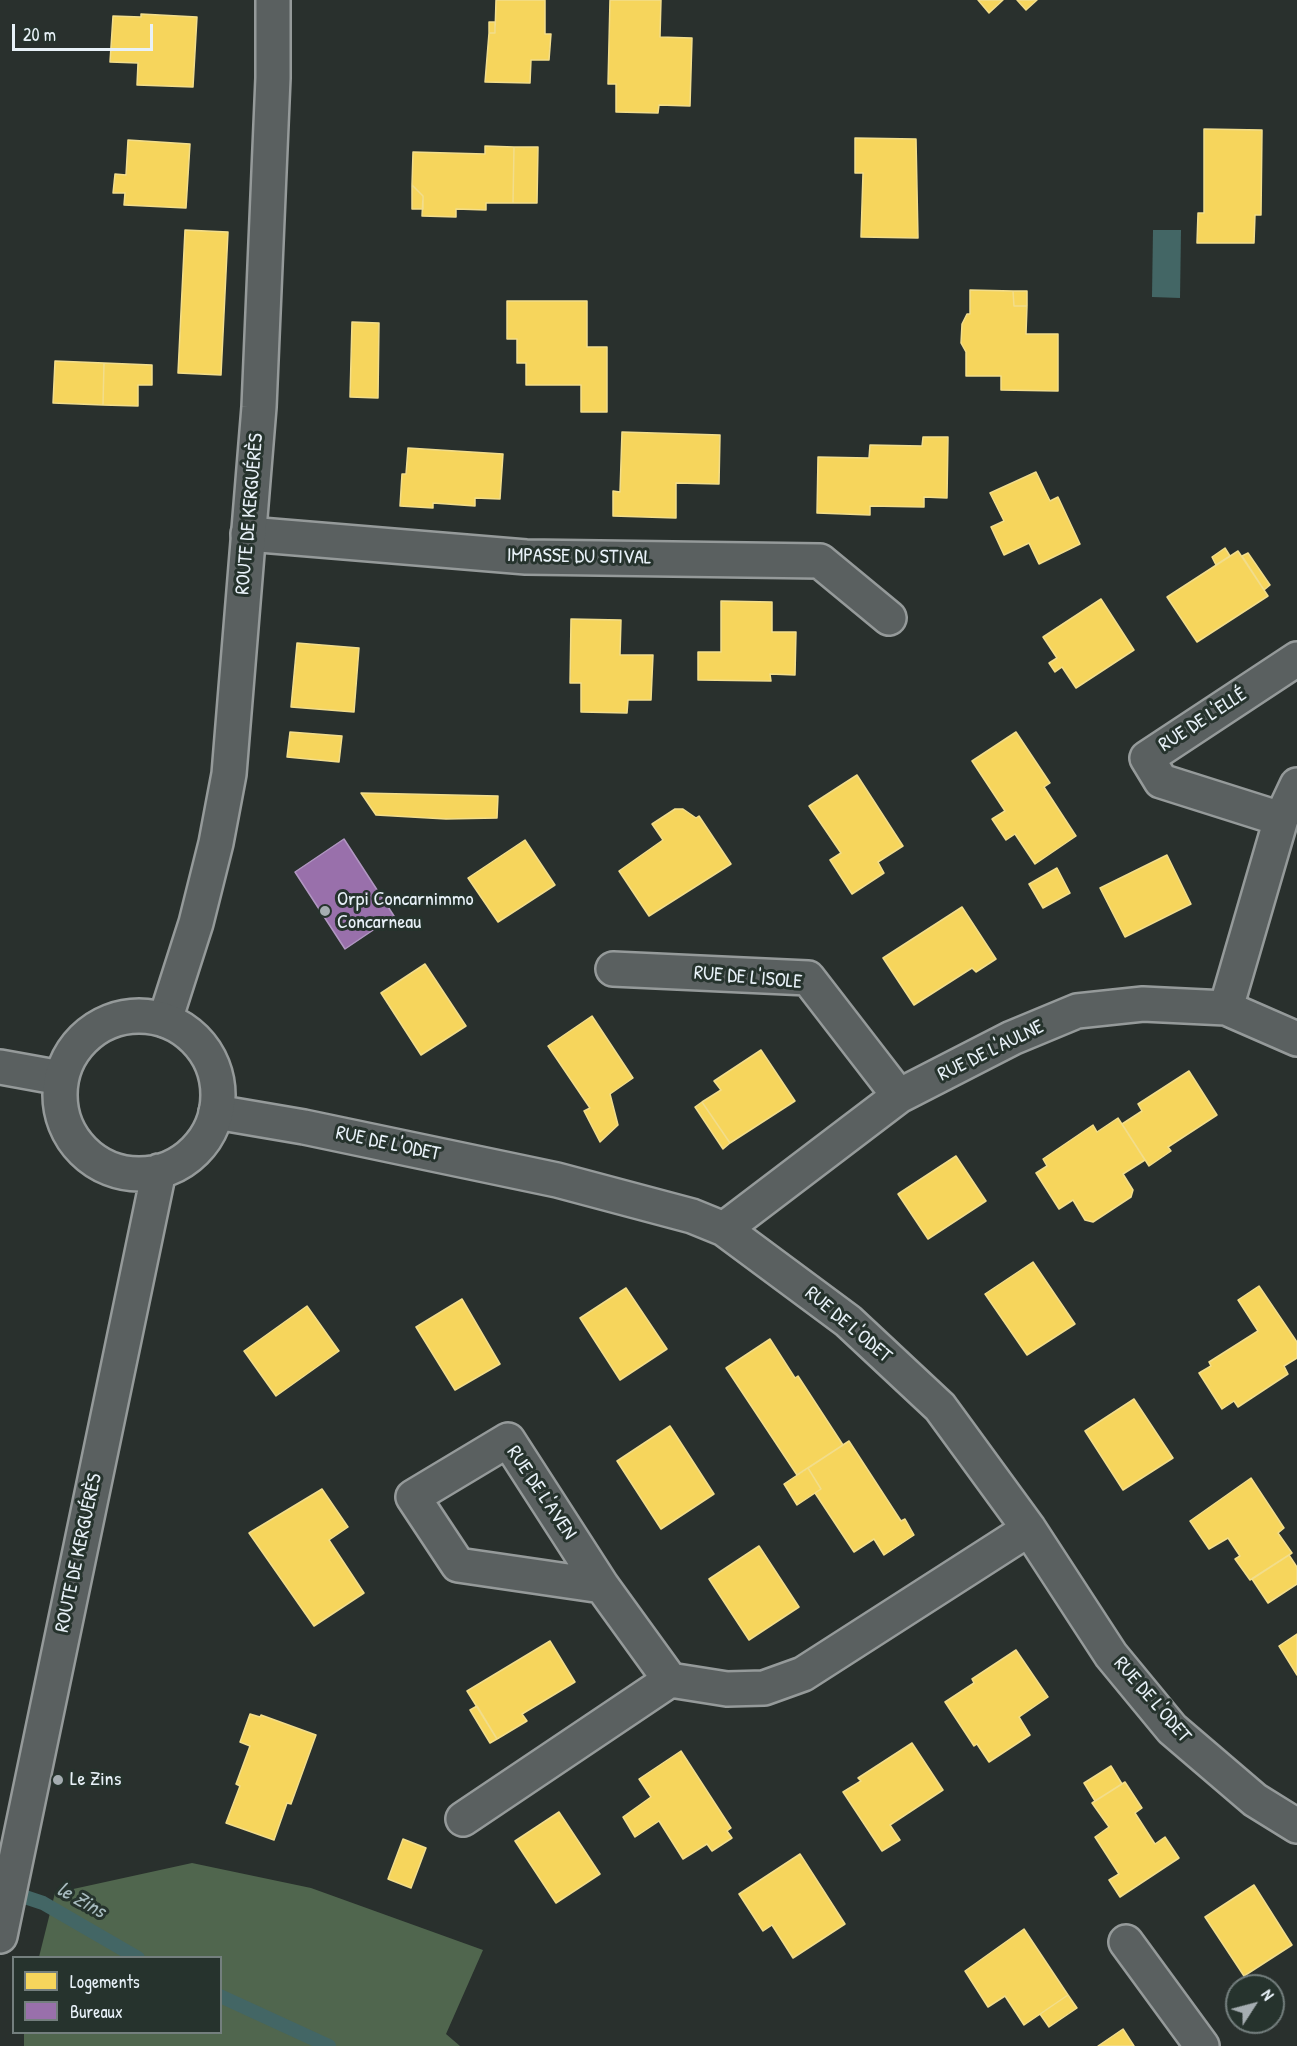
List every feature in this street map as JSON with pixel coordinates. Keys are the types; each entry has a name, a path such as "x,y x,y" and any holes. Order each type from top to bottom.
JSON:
{"street":[{"name":"ROUTE DE KERGUÉRÈS","path":"165,1020 196,923 216,843 229,774 267,259 273,78 273,0"},
{"name":"IMPASSE DU STIVAL","path":"248,534 526,557 820,561 890,618"},
{"name":"RUE DE L'ELLÉ","path":"1281,819 1161,781 1147,758 1297,659"},
{"path":"1226,1008 1281,819 1297,785"},
{"name":"RUE DE L'ISOLE","path":"613,969 808,978 899,1096"},
{"name":"RUE DE L'AULNE","path":"724,1229 899,1096 1012,1038 1077,1011 1143,1004 1226,1008 1297,1039"},
{"path":"138,1016 165,1020 185,1030 201,1047 213,1067 218,1089 216,1112 208,1132 196,1150 179,1163 159,1171 132,1174 106,1167 84,1152 68,1131 60,1105 61,1078 71,1053 89,1033 112,1020 138,1016"},
{"path":"0,1067 61,1078"},
{"name":"RUE DE L'ODET","path":"216,1112 304,1127 557,1180 692,1216 724,1229 848,1321 940,1407 1029,1529 1112,1655 1173,1729 1255,1800 1297,1826"},
{"name":"ROUTE DE KERGUÉRÈS","path":"0,1936 159,1171"},
{"name":"RUE DE L'AVEN","path":"602,1586 458,1565 413,1497 508,1440 602,1586 670,1680"},
{"path":"463,1819 670,1680 727,1689 764,1688 803,1674 1029,1529"},
{"path":"1126,1942 1202,2046"}],"green space":[{"path":"192,1863 311,1888 483,1950 446,2034 460,2046 24,2046 24,2034 222,2034 222,1956 39,1956 55,1893"}],"water":[{"path":"1153,230 1181,230 1180,298 1152,297"}],"building: Logements":[{"path":"496,0 545,0 545,34 551,34 549,60 531,60 530,83 485,82 489,33 495,33"},
{"path":"610,0 661,0 660,37 692,38 690,106 659,105 658,113 616,112 616,84 608,84"},
{"path":"978,0 1003,0 989,13"},
{"path":"1017,0 1037,0 1026,10"},
{"path":"141,14 197,17 193,87 137,85 138,63 110,62 113,16 141,17"},
{"path":"489,22 495,22 495,33 489,33"},
{"path":"1204,129 1262,130 1261,215 1255,215 1254,243 1197,243 1198,213 1204,213"},
{"path":"855,138 916,139 918,238 861,237 863,173 855,173"},
{"path":"128,140 190,144 186,208 124,205 125,193 113,193 115,174 126,175"},
{"path":"485,146 514,147 513,203 486,203 486,210 456,209 456,217 422,216 423,196 412,185 413,152 485,154"},
{"path":"514,147 538,147 537,203 513,203"},
{"path":"412,185 423,196 423,209 412,209"},
{"path":"185,230 228,232 221,375 178,373"},
{"path":"970,290 1013,291 1014,306 1027,306 1026,334 1058,334 1058,391 1001,390 1001,376 966,376 966,352 961,343 962,324 967,314 970,314"},
{"path":"1013,291 1027,291 1027,306 1014,306"},
{"path":"507,301 587,301 587,347 607,347 607,412 581,412 581,385 526,385 526,363 517,363 517,339 507,339"},
{"path":"352,322 379,323 378,398 350,397"},
{"path":"55,361 104,363 103,405 53,403"},
{"path":"104,363 152,365 152,385 138,385 138,406 103,405"},
{"path":"622,432 720,435 719,484 676,483 676,518 613,516 613,491 620,492"},
{"path":"923,437 948,437 947,498 924,497 924,507 870,506 870,515 817,513 818,457 869,458 870,445 922,446"},
{"path":"408,448 503,454 500,499 475,498 475,506 433,503 433,508 400,506 402,474 406,474"},
{"path":"1036,472 1050,501 1058,497 1080,544 1039,564 1029,543 1004,555 991,527 1004,521 990,493"},
{"path":"1225,548 1230,556 1216,565 1212,557"},
{"path":"1238,551 1268,596 1197,642 1167,597"},
{"path":"1248,553 1270,585 1264,590 1242,556"},
{"path":"1101,599 1134,650 1076,688 1062,667 1055,672 1049,663 1057,658 1043,637"},
{"path":"721,601 772,602 772,632 796,632 795,675 770,674 771,681 698,680 698,652 721,652"},
{"path":"571,619 621,620 620,655 653,655 651,700 628,700 627,713 581,712 581,683 570,683"},
{"path":"297,643 359,648 354,712 291,707"},
{"path":"290,732 342,736 339,762 287,757"},
{"path":"1016,732 1050,783 1044,787 1076,836 1035,864 1015,834 1006,840 992,819 1005,811 972,761"},
{"path":"857,775 903,846 878,862 884,873 852,894 830,860 841,853 809,806"},
{"path":"361,793 498,796 497,818 446,819 376,815"},
{"path":"675,809 683,809 696,818 699,816 731,864 649,916 619,871 663,840 652,824"},
{"path":"525,840 555,885 498,922 468,878"},
{"path":"1167,855 1191,904 1125,937 1100,888"},
{"path":"1057,868 1070,893 1043,908 1029,884"},
{"path":"962,907 996,959 976,972 972,968 914,1005 883,958"},
{"path":"425,964 466,1026 421,1055 381,993"},
{"path":"592,1016 633,1078 610,1094 618,1125 600,1142 584,1111 590,1108 548,1046"},
{"path":"761,1050 795,1101 730,1143 702,1102 721,1090 714,1081"},
{"path":"1189,1071 1217,1115 1168,1147 1171,1151 1149,1166 1122,1124 1142,1111 1138,1104"},
{"path":"702,1102 730,1143 723,1149 695,1107"},
{"path":"1118,1118 1145,1160 1123,1174 1133,1190 1131,1197 1093,1222 1085,1220 1073,1200 1059,1209 1036,1173 1047,1166 1043,1159 1093,1125 1097,1132"},
{"path":"956,1156 986,1201 928,1239 898,1194"},
{"path":"1033,1262 1075,1324 1027,1355 985,1294"},
{"path":"1259,1286 1297,1342 1297,1358 1284,1366 1288,1374 1238,1407 1234,1401 1222,1409 1199,1373 1211,1366 1209,1362 1258,1331 1238,1300"},
{"path":"626,1288 667,1349 620,1380 580,1318"},
{"path":"462,1299 500,1364 455,1390 416,1327"},
{"path":"307,1306 339,1351 276,1396 244,1351"},
{"path":"770,1339 795,1378 798,1376 843,1445 797,1475 726,1368"},
{"path":"1134,1399 1173,1458 1123,1490 1085,1431"},
{"path":"670,1426 714,1494 661,1529 617,1461"},
{"path":"849,1441 901,1521 905,1519 914,1535 884,1555 874,1539 854,1552 815,1493 821,1489 808,1468"},
{"path":"808,1468 821,1489 797,1505 784,1484"},
{"path":"1251,1478 1284,1528 1278,1533 1292,1553 1250,1580 1235,1559 1240,1556 1228,1538 1209,1549 1190,1521"},
{"path":"322,1489 348,1527 329,1540 364,1593 314,1626 249,1533"},
{"path":"759,1546 799,1607 749,1640 709,1579"},
{"path":"1289,1555 1297,1567 1297,1584 1268,1603 1252,1579"},
{"path":"1297,1634 1297,1675 1279,1646"},
{"path":"550,1641 575,1682 522,1714 527,1721 497,1739 467,1691"},
{"path":"1016,1650 1048,1697 1019,1717 1030,1735 989,1762 977,1744 974,1746 945,1702 974,1683 972,1679"},
{"path":"477,1706 497,1739 490,1743 470,1710"},
{"path":"250,1714 260,1717 261,1715 316,1735 291,1804 287,1803 274,1840 226,1823 240,1786 236,1784 250,1746 240,1742"},
{"path":"912,1743 943,1790 890,1825 900,1840 882,1851 843,1792 861,1781 858,1778"},
{"path":"681,1751 731,1828 727,1831 732,1838 712,1851 707,1844 683,1859 659,1821 635,1837 623,1817 651,1797 639,1779"},
{"path":"1111,1766 1122,1784 1095,1801 1084,1783"},
{"path":"1125,1782 1142,1808 1135,1813 1155,1844 1165,1837 1179,1858 1120,1897 1109,1880 1119,1874 1095,1837 1109,1827 1092,1803"},
{"path":"559,1812 600,1874 556,1903 515,1841"},
{"path":"403,1839 426,1848 411,1888 388,1879"},
{"path":"800,1854 845,1924 793,1958 772,1925 763,1931 739,1894"},
{"path":"1254,1885 1292,1945 1247,1974 1243,1974 1205,1917"},
{"path":"1024,1929 1068,1995 1024,2025 1005,1996 988,2007 965,1971"},
{"path":"1068,1995 1077,2008 1049,2027 1040,2014"},
{"path":"1123,2029 1134,2046 1098,2046"}],"building: Bureaux":[{"path":"344,839 394,916 345,949 295,872"}],"waterway":[{"name":"le Zins","path":"10,1892 43,1903 135,1956"},
{"name":"le Zins","path":"222,1997 329,2046"}],"place":[{"name":"Orpi Concarnimmo Concarneau","path":"325,911"},
{"name":"Le Zins","path":"58,1780"}]}
